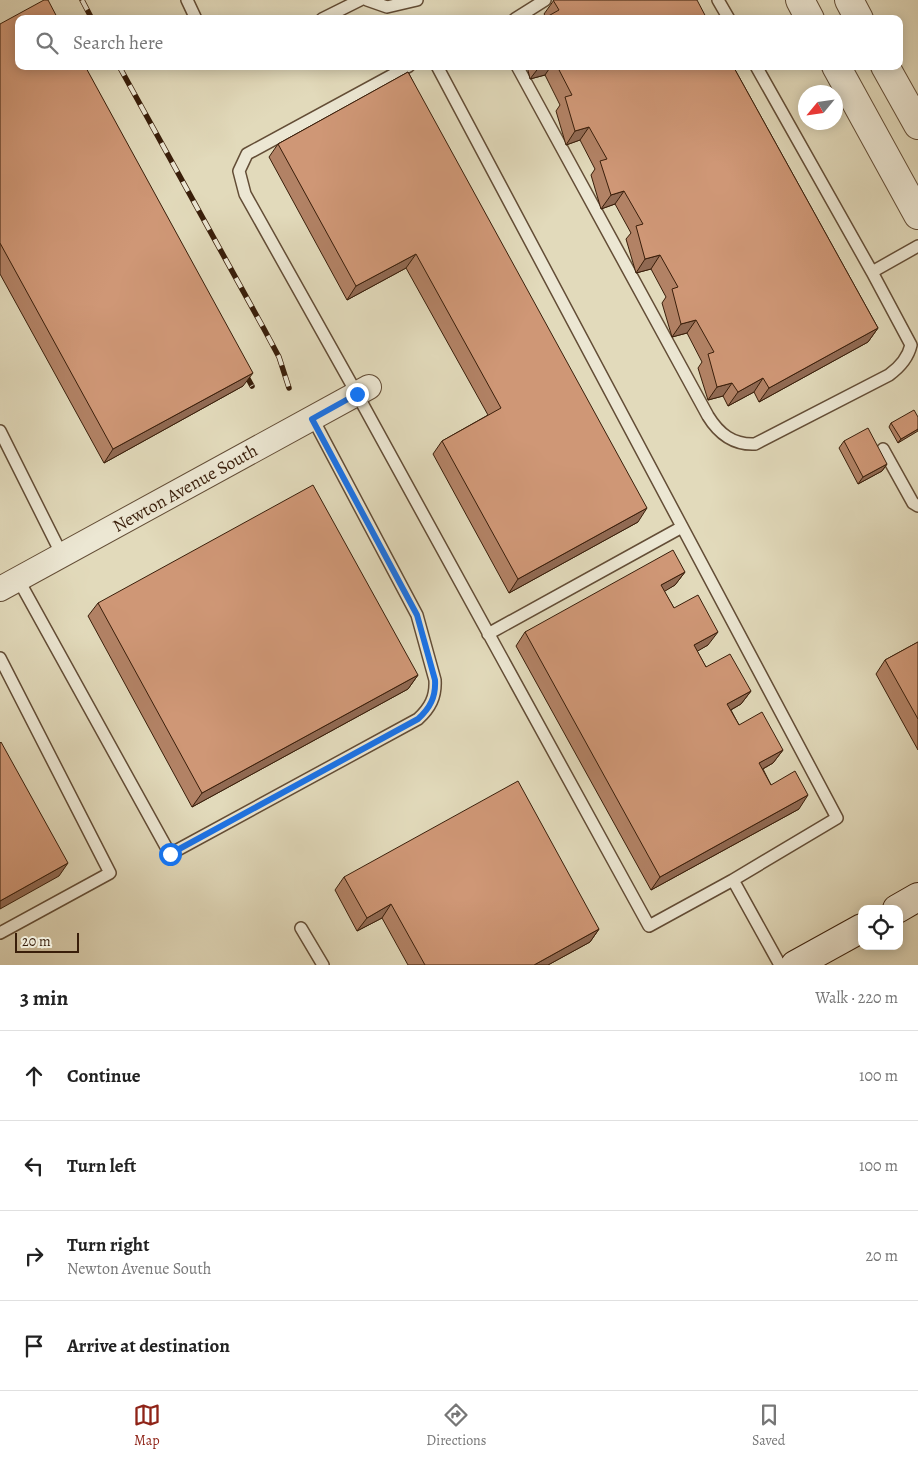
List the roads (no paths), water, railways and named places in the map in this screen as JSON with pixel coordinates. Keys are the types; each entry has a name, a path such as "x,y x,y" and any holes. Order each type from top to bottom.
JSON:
{"street":[{"path":"800,0 808,15"},
{"path":"849,0 857,15"},
{"path":"838,70 918,215"},
{"path":"887,70 918,125"},
{"name":"Newton Avenue South","path":"9,584 363,390"},
{"path":"903,906 918,897"},
{"path":"795,965 858,930"}],"lane":[{"path":"187,0 194,15"},
{"path":"330,15 360,0"},
{"path":"367,0 387,7 417,0"},
{"path":"521,15 545,0"},
{"path":"718,0 727,15"},
{"path":"402,70 247,154 239,171 245,194 363,390 488,634 649,926 733,880 837,818 440,70"},
{"path":"518,70 708,416 716,429 725,436 736,442 746,444 755,444 896,370 909,354 911,346 872,272 758,70"},
{"path":"872,272 918,246"},
{"path":"9,584 170,854 179,850 418,719 427,711 433,701 436,691 435,680 417,615 312,419"},
{"path":"0,431 62,555"},
{"path":"883,449 913,503 918,506"},
{"path":"488,634 682,527"},
{"path":"0,658 5,680 110,873 0,933"},
{"path":"733,880 780,965"},
{"path":"301,928 324,965"}],"railway":[{"path":"82,0 90,15"},
{"path":"121,70 279,357 289,388"},
{"path":"241,366 252,386"}]}
